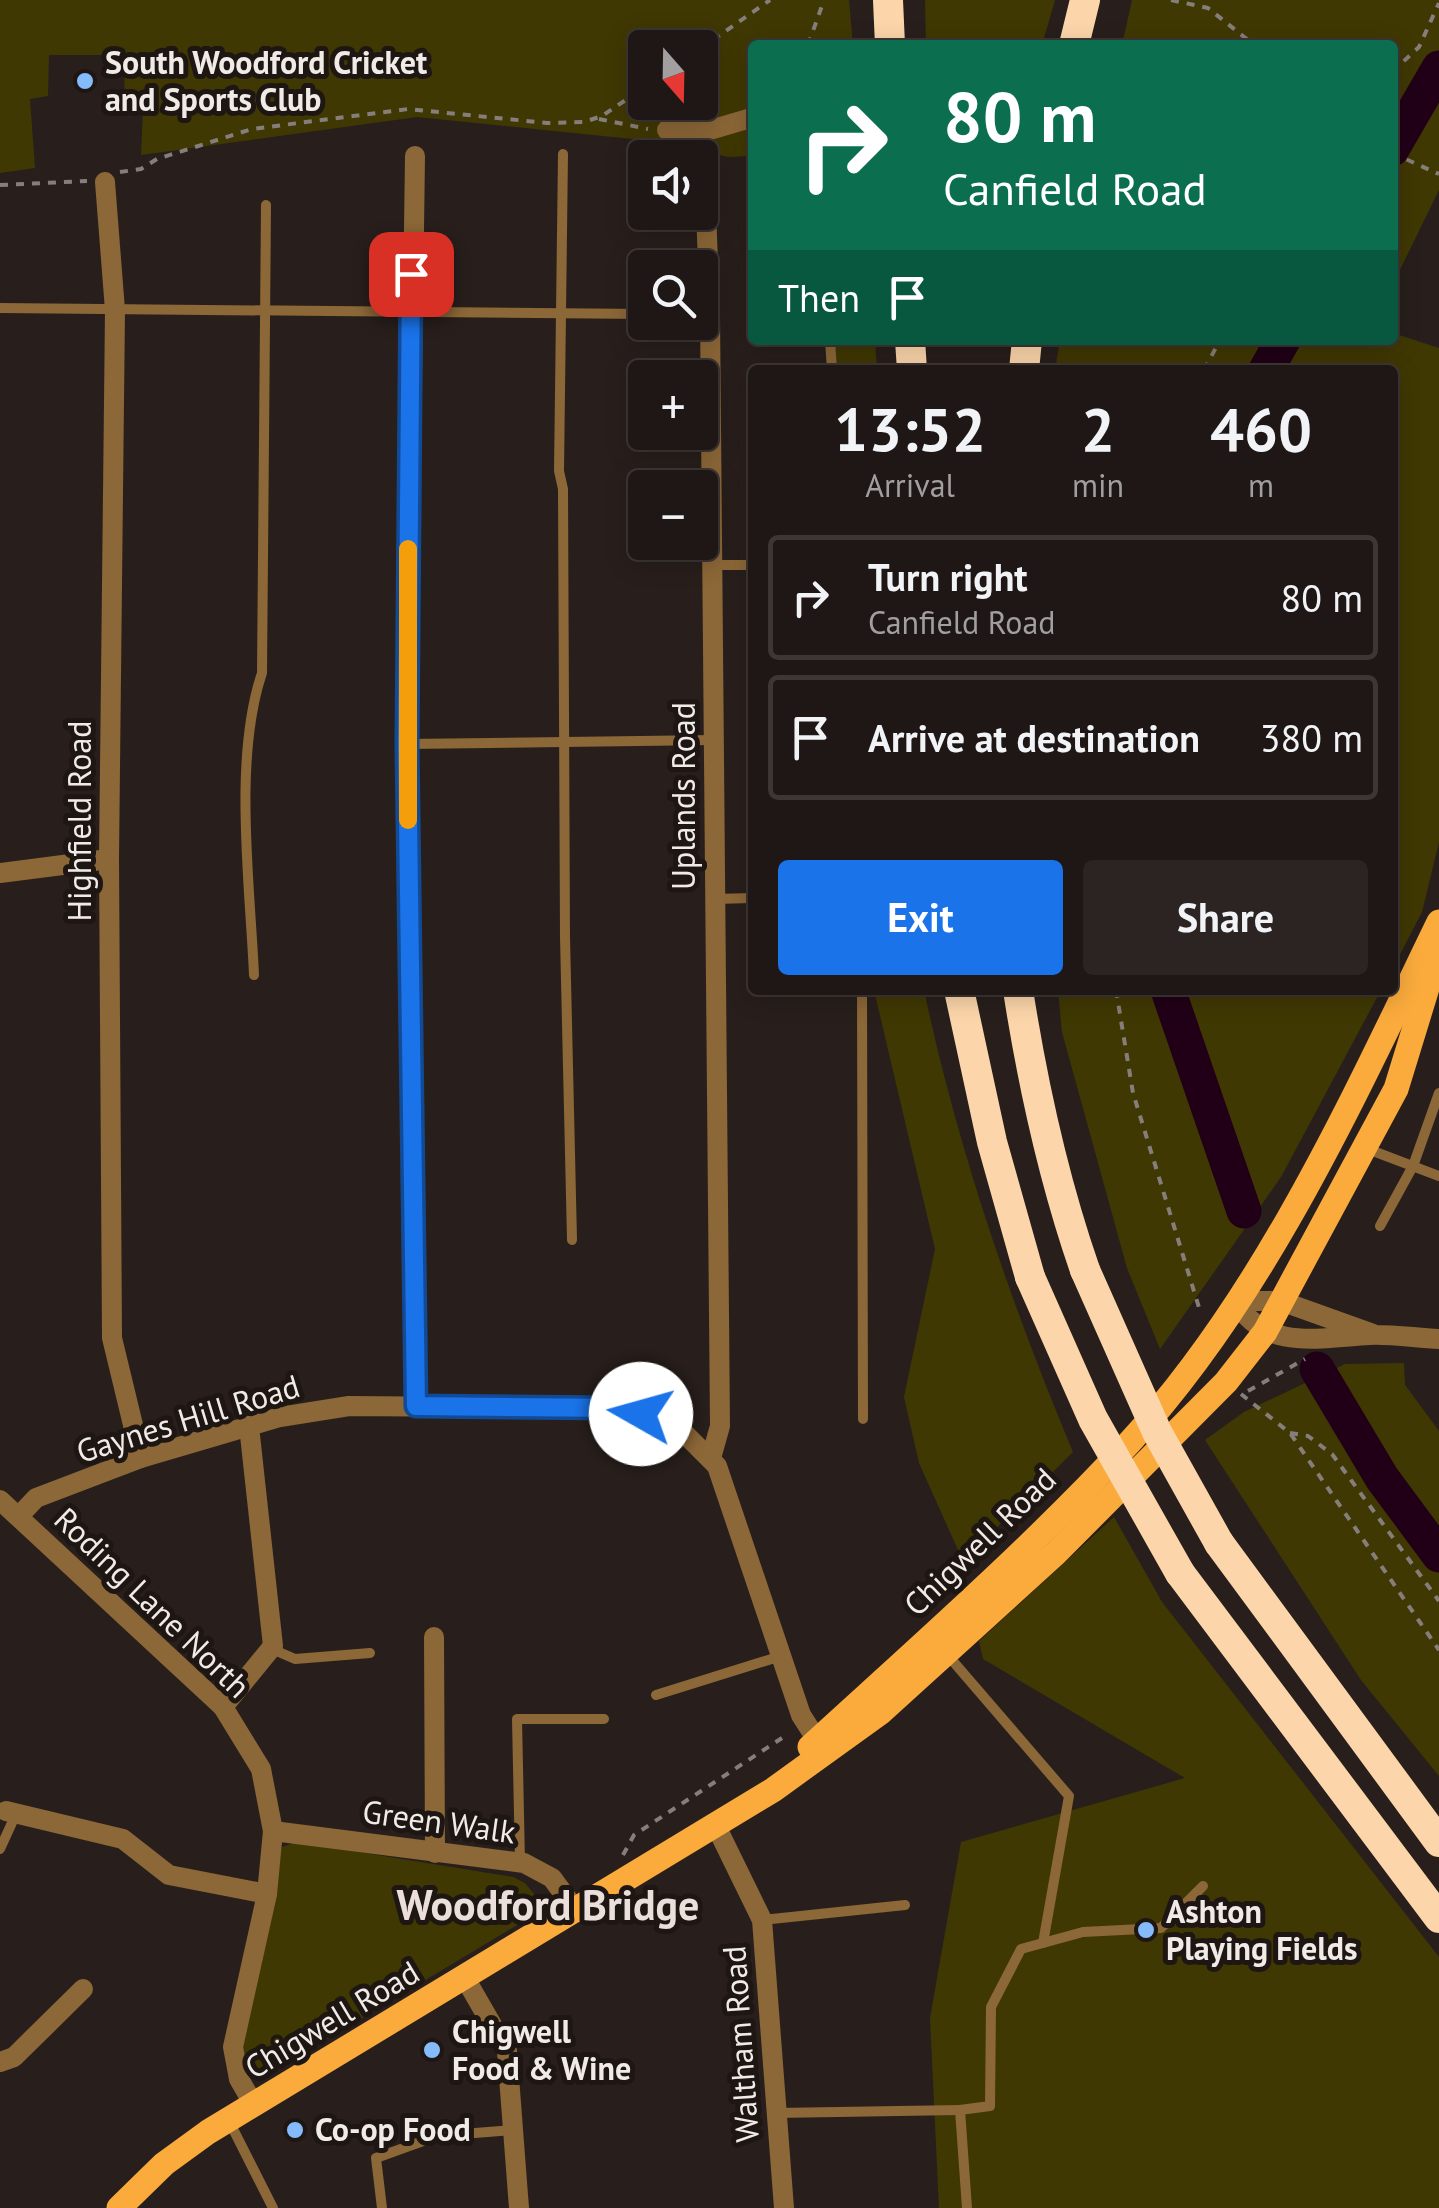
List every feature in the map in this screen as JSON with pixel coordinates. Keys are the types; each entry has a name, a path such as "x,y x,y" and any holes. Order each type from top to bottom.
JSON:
{"highway":[{"path":"888,0 890,39"},
{"path":"1075,40 1085,0"},
{"path":"960,995 992,1142 1030,1276 1093,1419 1180,1574 1439,1918"},
{"path":"1019,995 1035,1098 1084,1270 1157,1432 1219,1543 1439,1842"}],"main road":[{"name":"Chigwell Road","path":"821,1747 880,1681 1130,1442 1236,1301 1344,1118 1439,922"},
{"name":"Chigwell Road","path":"119,2208 164,2164 228,2120 744,1808 947,1654 1226,1382 1265,1332 1396,1089 1439,949"}],"street":[{"path":"668,130 703,132 748,119"},
{"name":"Uplands Road","path":"703,132 704,250"},
{"path":"414,156 407,744 416,1406"},
{"name":"Highfield Road","path":"100,179 115,310 109,859 112,1338 141,1458"},
{"name":"Uplands Road","path":"706,340 716,740 720,1426 710,1458"},
{"path":"0,873 109,859"},
{"path":"1373,1334 1281,1301 1236,1301 1246,1320 1265,1332 1296,1340 1373,1334 1439,1339"},
{"name":"Gaynes Hill Road","path":"19,1516 36,1498 141,1458 249,1426 349,1406 620,1408 681,1430 710,1458 725,1481 800,1715 821,1747"},
{"path":"223,1707 271,1649 249,1426"},
{"name":"Roding Lane North","path":"0,1500 223,1707 261,1769 273,1830 267,1894 233,2048 239,2078 254,2105"},
{"path":"434,1636 436,1853"},
{"path":"12,1812 123,1839 169,1876 267,1894"},
{"name":"Waltham Road","path":"716,1826 762,1920 784,2208"},
{"name":"Green Walk","path":"273,1830 520,1863 552,1878 577,1912"},
{"path":"465,1978 507,2051 520,2208"},
{"path":"0,2062 14,2057 82,1988"}],"lane":[{"path":"563,154 559,471 563,488 572,1240"},
{"path":"254,975 246,834 253,700 262,673 266,205"},
{"path":"0,308 628,314"},
{"path":"711,565 748,565"},
{"path":"407,744 716,740"},
{"path":"714,899 748,898"},
{"path":"862,995 863,1419"},
{"path":"1380,1226 1412,1166 1439,1093"},
{"path":"1364,1148 1439,1176"},
{"path":"880,1681 906,1676 941,1648 1069,1796 1043,1942"},
{"path":"271,1649 295,1659 313,1660 370,1653"},
{"path":"656,1694 782,1656"},
{"path":"520,1863 516,1719 604,1719"},
{"path":"0,1849 12,1812"},
{"path":"775,2114 990,2106 991,2007 1021,1949 1083,1932 1162,1928 1203,1886"},
{"path":"762,1920 905,1906"},
{"path":"960,2110 967,2208"},
{"path":"228,2120 273,2208"},
{"path":"382,2208 376,2158 437,2136 515,2130"}],"path":[{"path":"718,36 770,0"},
{"path":"810,40 824,0"},
{"path":"1171,0 1208,8 1248,40"},
{"path":"1398,66 1419,47 1439,3"},
{"path":"596,118 628,97"},
{"path":"0,185 100,179 141,169 157,159 252,129 408,110 547,123 596,118 628,128 668,130"},
{"path":"1398,156 1439,174"},
{"path":"1117,995 1133,1093 1203,1321"},
{"path":"1296,1363 1242,1395 1290,1433 1439,1650"},
{"path":"1290,1433 1308,1436 1332,1454 1439,1602"},
{"path":"615,1868 634,1835 782,1738"}],"shaded area":[{"path":"0,0 849,0 853,40 748,40 748,156 718,155 718,140 642,140 417,117 141,155 143,111 125,109 124,55 49,55 48,96 30,99 35,168 0,173"},
{"path":"925,0 1055,0 1043,40 926,40"},
{"path":"1132,0 1439,0 1439,190 1398,274 1398,40 1123,40"},
{"path":"1398,335 1439,348 1439,842 1422,912 1398,958 1398,365 1056,365 1059,345 1398,345"},
{"path":"834,345 875,345 877,365 835,365"},
{"path":"875,995 925,995 969,1167 1028,1339 1073,1452 963,1561 919,1463 904,1397 935,1249"},
{"path":"1058,995 1378,995 1281,1177 1160,1349 1127,1268 1062,1032"},
{"path":"1404,1363 1405,1385 1439,1431 1439,1776 1361,1680 1205,1440 1244,1412 1345,1364"},
{"name":"Ashton Playing Fields","path":"1114,1517 1162,1602 1439,1957 1439,2208 939,2208 930,2018 961,1842 1185,1778 983,1659 979,1641"},
{"path":"297,1842 513,1877 535,1895 527,1919 269,2074 255,2075 241,2058 275,1859 282,1847"}],"waterway":[{"path":"1398,139 1439,68"},
{"path":"1269,365 1280,345"},
{"path":"1170,995 1244,1211"},
{"path":"1317,1369 1382,1478 1439,1555"}],"slow traffic":[{"path":"408,549 408,820"}],"place":[{"name":"South Woodford Cricket and Sports Club","path":"85,81"},
{"name":"Ashton Playing Fields","path":"1146,1930"},
{"name":"Chigwell Food & Wine","path":"432,2050"},
{"name":"Co-op Food","path":"295,2130"}],"district":[{"name":"Woodford Bridge","path":"548,1905"}],"route":[{"path":"411,274 407,744 416,1406 620,1408 641,1414"}]}
